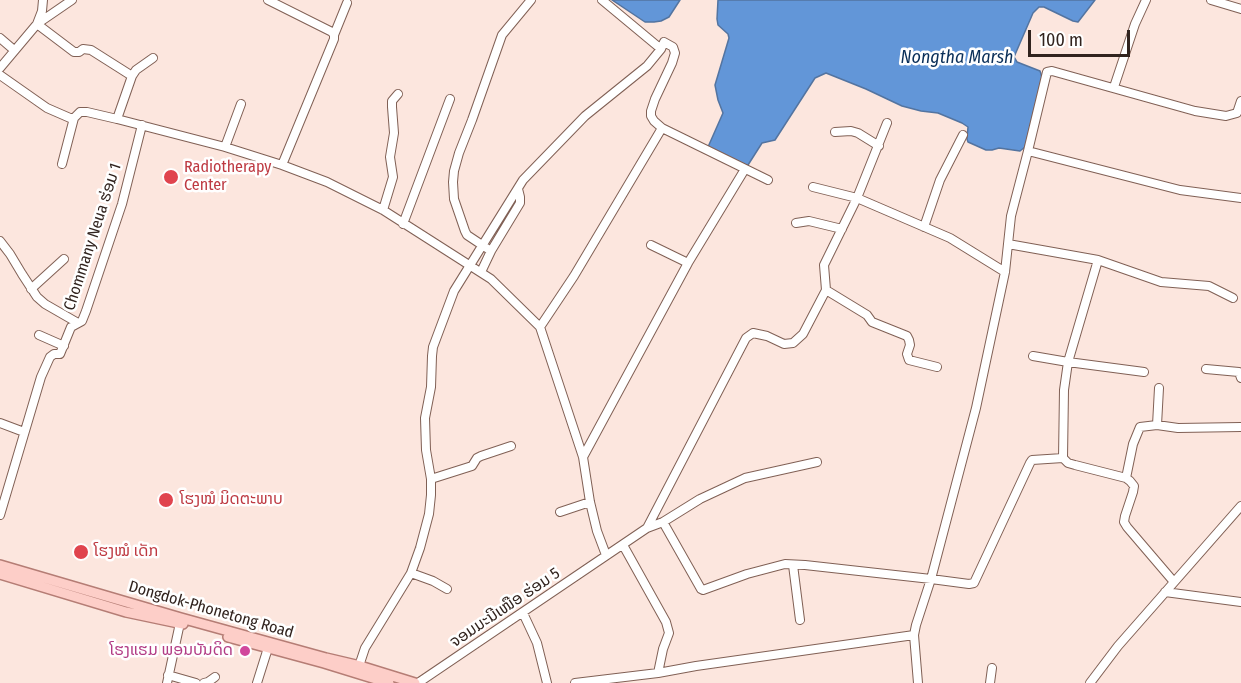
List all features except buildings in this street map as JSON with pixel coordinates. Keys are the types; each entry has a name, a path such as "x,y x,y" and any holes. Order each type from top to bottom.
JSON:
{"main road":[{"name":"Dongdok-Phonetong Road","path":"0,565 326,658 388,683"},
{"name":"Dongdok-Phonetong Road","path":"0,574 126,612 180,623 324,663 416,683"}],"street":[{"path":"37,24 43,0"},
{"path":"0,68 37,24 72,0"},
{"path":"268,0 334,34"},
{"path":"491,252 467,235 465,231 454,199 454,171 502,35 531,0"},
{"path":"602,0 661,50"},
{"path":"1114,87 1135,24 1146,0"},
{"path":"1211,0 1241,9"},
{"path":"282,165 347,3"},
{"path":"37,24 74,52 86,49 94,51 132,76"},
{"path":"0,38 14,50"},
{"path":"358,670 365,648 407,582 420,548 429,514 431,479 426,450 425,418 433,347 454,291 523,180 585,116 647,66 661,50 664,42 672,47 675,53 655,99 651,116 662,128 768,180"},
{"path":"117,118 132,76 136,70 153,58"},
{"path":"918,683 914,635 916,625 931,579 975,408 1005,272 1011,216 1048,71 1114,87 1195,111 1226,116 1237,113 1241,101"},
{"path":"0,75 47,108 74,118"},
{"path":"383,210 393,177 390,157 394,133 392,101 398,94"},
{"path":"403,224 450,99"},
{"path":"225,147 241,104"},
{"path":"62,164 74,118 80,112 117,118 225,147 327,182 383,210 481,272 540,327 583,457 590,502 606,555"},
{"path":"647,528 746,338 753,333 767,336 784,344 793,343 803,334 826,290 824,265 857,198 887,123"},
{"name":"Chommany Neua ຮ່ອມ 1","path":"0,515 41,376 50,357 60,354 70,327 83,318 86,311 122,204 142,125"},
{"path":"540,327 574,276 662,128"},
{"path":"835,132 858,133 879,146"},
{"path":"924,227 940,180 963,135"},
{"path":"1028,151 1180,190 1241,198"},
{"path":"583,457 688,262 745,169"},
{"path":"813,187 857,198 950,238 1005,272"},
{"path":"481,272 520,203 518,189"},
{"path":"796,224 809,221 842,229"},
{"path":"0,241 37,297 78,323"},
{"path":"1008,244 1098,260 1161,282 1209,286 1233,298"},
{"path":"651,245 688,262"},
{"path":"30,289 64,259"},
{"path":"1098,260 1068,362 1063,399 1063,458 1068,463 1130,481 1134,486 1124,522 1174,582"},
{"path":"826,290 867,315 872,322 907,336 910,345 907,354 909,360 937,367"},
{"path":"39,335 64,346"},
{"path":"1033,356 1144,372"},
{"path":"1206,369 1239,372 1241,378"},
{"path":"1157,425 1159,388"},
{"path":"0,423 24,432"},
{"path":"1126,478 1133,444 1140,427 1157,425 1178,428 1241,427"},
{"path":"431,479 472,466 477,458 511,446"},
{"path":"663,522 703,590 747,574 785,564 969,584 974,583 1032,460 1063,458"},
{"path":"647,528 663,522 700,499 745,478 817,462"},
{"path":"560,512 590,502"},
{"path":"1090,683 1118,646 1241,506"},
{"name":"ຈອມມະນີເໜືອ ຮ່ອມ 5","path":"416,683 647,528"},
{"path":"623,545 666,622 669,633 658,673"},
{"path":"793,565 800,620"},
{"path":"411,573 447,589"},
{"path":"1165,592 1241,602"},
{"path":"523,613 537,643 548,683"},
{"path":"180,623 168,679 196,683"},
{"path":"575,683 914,635"},
{"path":"257,683 268,648"},
{"path":"990,683 992,668"},
{"path":"204,683 215,677"}],"water":[{"path":"612,0 680,0 669,17 661,21 645,22"},
{"name":"Nongtha Marsh","path":"718,0 1095,0 1078,22 1044,7 1039,7 1033,13 1014,57 1017,62 1040,71 1042,77 1025,147 1020,151 999,148 986,150 968,142 968,127 962,123 938,113 902,106 826,73 815,78 775,140 762,143 748,165 744,165 708,147 723,113 715,85 729,38 728,34 718,25"}],"place":[{"name":"Radiotherapy Center","path":"171,177"},
{"name":"ໂຮງໝໍ ມິດຕະພາບ","path":"166,500"},
{"name":"ໂຮງໝໍ ເດັກ","path":"81,552"},
{"name":"ໂຮງແຮມ ພອນບັນດິດ","path":"245,651"}]}
